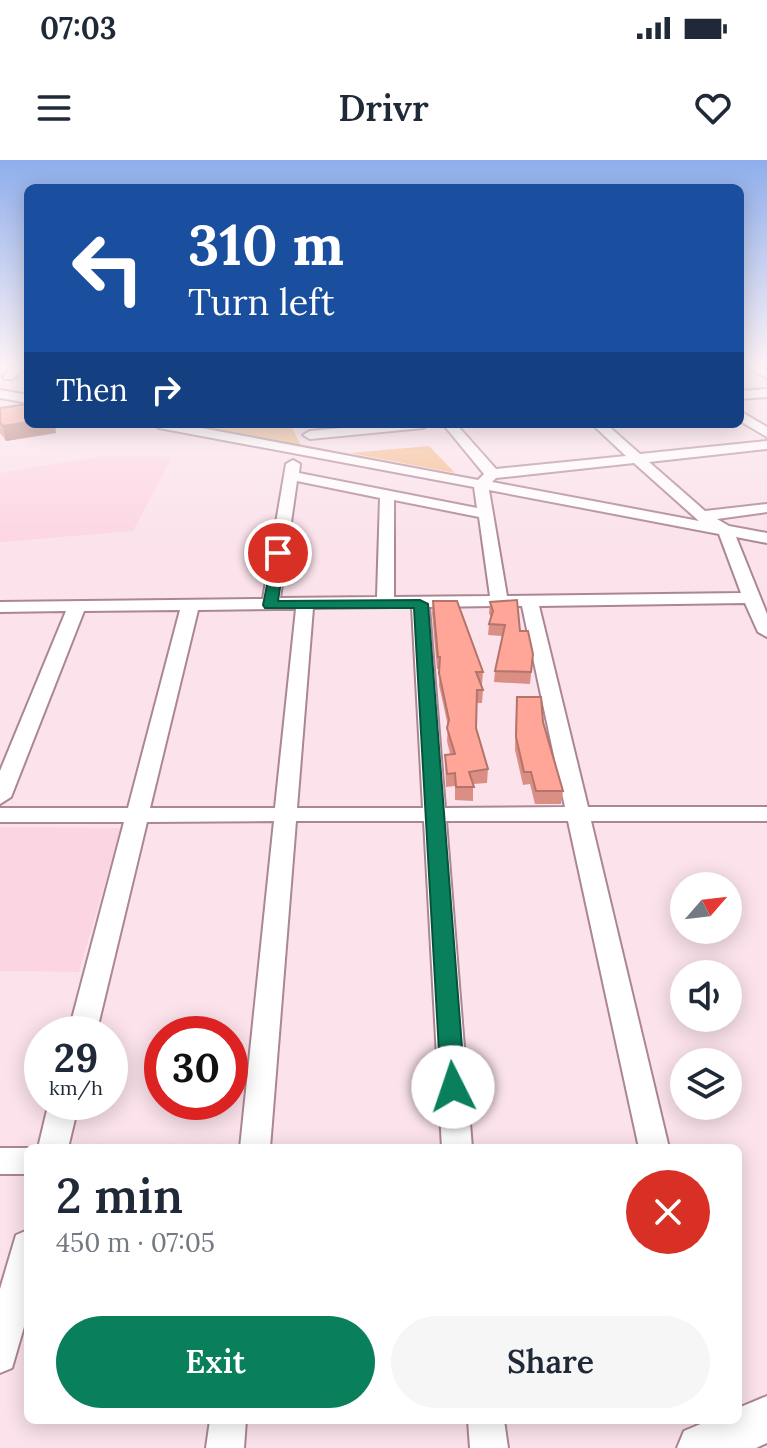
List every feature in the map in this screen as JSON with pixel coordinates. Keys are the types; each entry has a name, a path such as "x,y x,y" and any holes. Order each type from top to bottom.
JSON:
{"street":[{"path":"180,428 321,455 486,479 767,538"},
{"path":"321,455 307,430 346,428"},
{"path":"452,428 486,479 486,514 500,603"},
{"path":"602,428 702,516 726,531 767,632"},
{"path":"486,479 767,445"},
{"path":"270,605 295,450"},
{"path":"291,476 486,514"},
{"path":"385,604 387,495"},
{"path":"702,516 767,508"},
{"path":"0,607 751,598"},
{"path":"530,603 653,1144"},
{"path":"420,604 457,1144"},
{"path":"255,1144 305,605"},
{"path":"0,797 77,606"},
{"path":"87,1016 190,606"},
{"path":"0,815 767,814"},
{"path":"54,1144 60,1120"},
{"path":"0,1161 24,1161"},
{"path":"0,1356 24,1261"},
{"path":"225,1448 228,1424"},
{"path":"486,1424 489,1448"}],"shaded area":[{"path":"206,428 292,428 302,447"},
{"path":"429,446 455,473 350,453"},
{"path":"104,456 172,457 133,531 0,542 0,473"},
{"path":"0,827 121,828 79,972 0,971"}],"building":[{"path":"517,600 520,631 528,631 533,654 531,672 495,671 505,625 489,624 493,611 490,602"},
{"path":"433,601 457,601 483,672 476,672 483,690 477,690 476,728 488,769 469,772 474,787 456,787 455,773 447,774 445,755 455,754 447,728 449,720 439,673"},
{"path":"517,697 541,697 543,722 563,791 536,791 531,772 524,772 516,737"}],"route":[{"path":"278,553 270,605 420,604 453,1087"}]}
